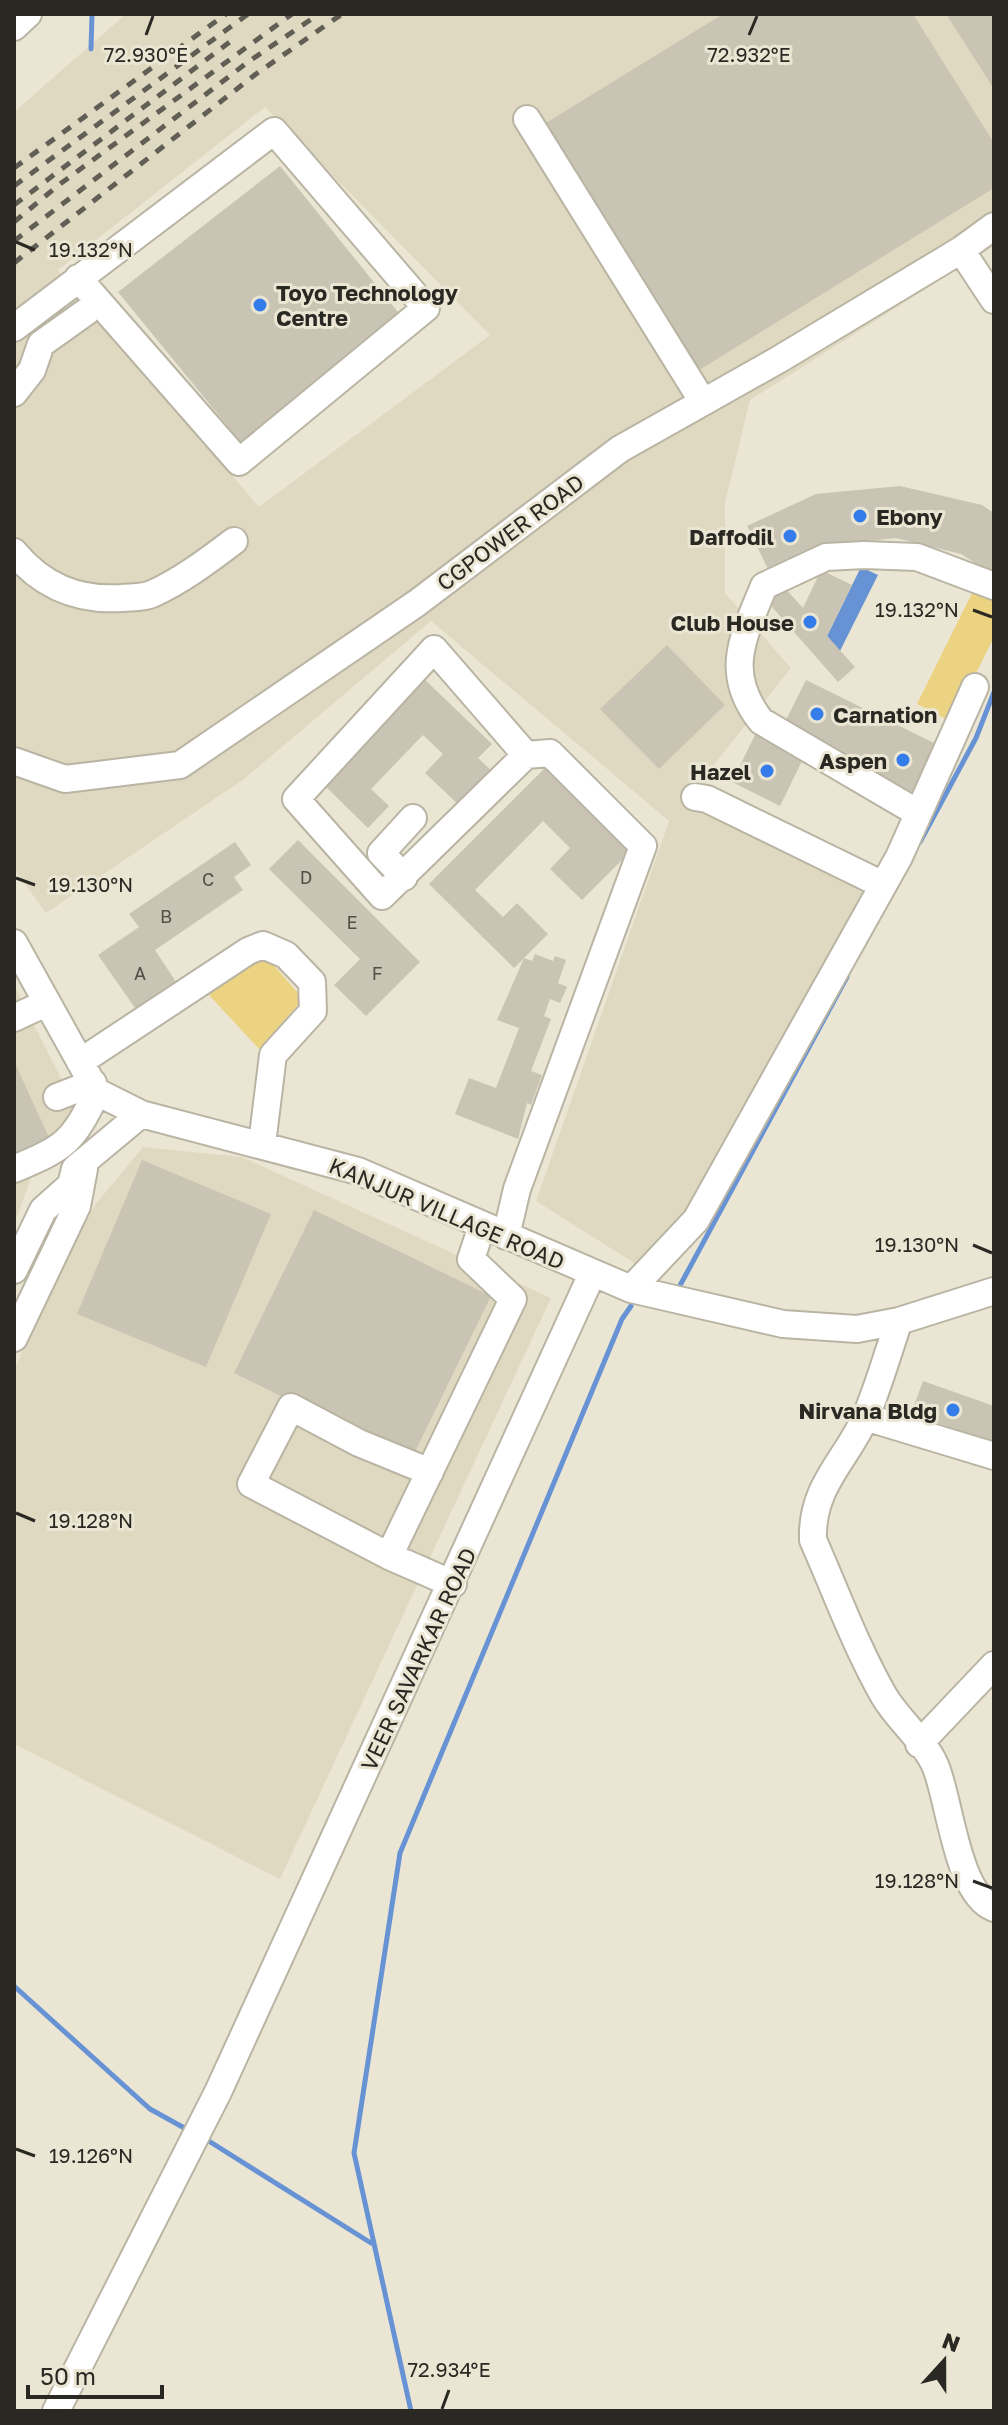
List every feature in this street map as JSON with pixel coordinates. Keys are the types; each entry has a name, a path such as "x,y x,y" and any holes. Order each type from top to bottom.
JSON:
{"street":[{"path":"527,119 703,402"},
{"path":"14,328 78,278 274,131 426,308 239,462 78,278"},
{"name":"CGPOWER ROAD","path":"14,761 65,779 180,765 417,603 620,449 961,250 994,226"},
{"path":"961,250 994,300"},
{"path":"14,393 32,370 41,344 86,312"},
{"path":"14,552 25,566 54,588 79,596 116,599 149,596 234,541"},
{"path":"918,813 761,721 746,702 739,650 764,586 826,557 917,557 994,586"},
{"path":"389,1556 513,1299 471,1259 494,1231 517,1189 643,846 550,753 526,755 382,896 296,799 434,649 526,755"},
{"path":"631,1289 696,1220 883,885 975,687"},
{"path":"695,797 707,799 883,885"},
{"path":"404,877 381,853 413,818"},
{"path":"14,943 89,1078 78,1128 58,1150 14,1169"},
{"path":"55,1093 89,1078 248,951 263,945 286,955 312,982 313,1011 273,1055 262,1144"},
{"path":"14,1018 46,1003"},
{"name":"KANJUR VILLAGE ROAD","path":"89,1078 141,1114 358,1171 494,1231 590,1281"},
{"path":"14,1270 43,1210 71,1185 81,1165 141,1114"},
{"path":"14,1239 44,1184 63,1169 81,1165"},
{"path":"14,1338 77,1206 81,1165"},
{"path":"590,1281 783,1324 857,1329 899,1321 994,1291"},
{"name":"VEER SAVARKAR ROAD","path":"56,2411 218,2092 590,1281"},
{"path":"899,1321 865,1417 824,1486 812,1516 813,1540 878,1685 935,1765 952,1836 977,1895 984,1904 994,1908"},
{"path":"430,1472 359,1443 291,1407 251,1484 389,1556 453,1584"},
{"path":"865,1417 994,1456"},
{"path":"919,1744 994,1665"}],"shaded area":[{"path":"126,14 994,14 994,246 750,400 725,503 725,593 791,668 701,781 875,868 691,1214 639,1266 536,1201 669,821 431,621 244,779 46,913 14,869 14,112","holes":["265,107 490,335 259,507 58,270"]},
{"path":"976,585 994,593 994,637 952,722 917,704"},
{"path":"264,954 303,999 259,1049 209,995"},
{"path":"14,985 88,1133 33,1173 14,1224"},
{"path":"143,1147 242,1157 551,1298 280,1879 14,1744 14,1370 58,1272 95,1205"}],"water":[{"path":"861,567 878,575 840,651 827,636"}],"building":[{"path":"723,14 913,14 994,143 994,188 696,372 541,126"},
{"path":"946,14 994,14 994,89"},
{"name":"Toyo Technology Centre","path":"280,166 402,317 243,445 118,292"},
{"path":"900,486 982,505 994,513 994,575 961,554 896,538 830,545 770,573 747,526 816,494"},
{"name":"Club House","path":"821,570 852,585 827,636 855,667 838,682 766,600 783,586 803,608"},
{"path":"667,645 725,705 659,769 600,709"},
{"path":"421,676 492,744 478,758 494,773 461,807 425,773 443,754 423,735 371,789 389,806 368,828 320,781"},
{"path":"806,680 938,745 910,802 783,726"},
{"name":"Hazel","path":"755,735 803,759 780,806 732,782"},
{"path":"550,763 635,847 582,900 550,869 570,848 543,821 475,890 503,917 517,903 548,934 514,968 429,884"},
{"path":"298,840 420,962 366,1016 334,985 360,959 269,869"},
{"path":"235,842 251,865 234,877 243,890 155,950 182,991 142,1018 98,955 139,927 129,914"},
{"path":"535,954 553,961 555,956 566,960 558,983 567,987 560,1003 550,999 544,1016 551,1019 531,1071 542,1075 531,1105 527,1103 518,1139 455,1114 469,1078 496,1088 519,1028 497,1020 524,958 532,961"},
{"path":"14,1061 52,1144 14,1158"},
{"path":"142,1160 271,1214 206,1367 77,1314"},
{"path":"314,1210 491,1296 411,1460 234,1373"},
{"name":"Nirvana Bldg","path":"923,1381 994,1406 994,1443 911,1414"}],"waterway":[{"path":"91,49 92,14"},
{"path":"920,842 976,738 994,692"},
{"path":"677,1291 847,977"},
{"path":"411,2411 354,2153 400,1853 622,1319 631,1306"},
{"path":"14,1986 150,2109 188,2130"},
{"path":"204,2138 371,2243"}],"railway":[{"path":"14,168 226,14"},
{"path":"14,186 248,14"},
{"path":"14,222 60,184 292,14"},
{"path":"14,241 248,62 319,14"},
{"path":"14,263 256,74 342,14"},
{"path":"14,205 231,41"}],"place":[{"name":"Toyo Technology Centre","path":"260,305"},
{"name":"Ebony","path":"860,516"},
{"name":"Daffodil","path":"790,536"},
{"name":"Club House","path":"810,622"},
{"name":"Carnation","path":"817,714"},
{"name":"Aspen","path":"903,760"},
{"name":"Hazel","path":"767,771"},
{"name":"Nirvana Bldg","path":"953,1410"}]}
